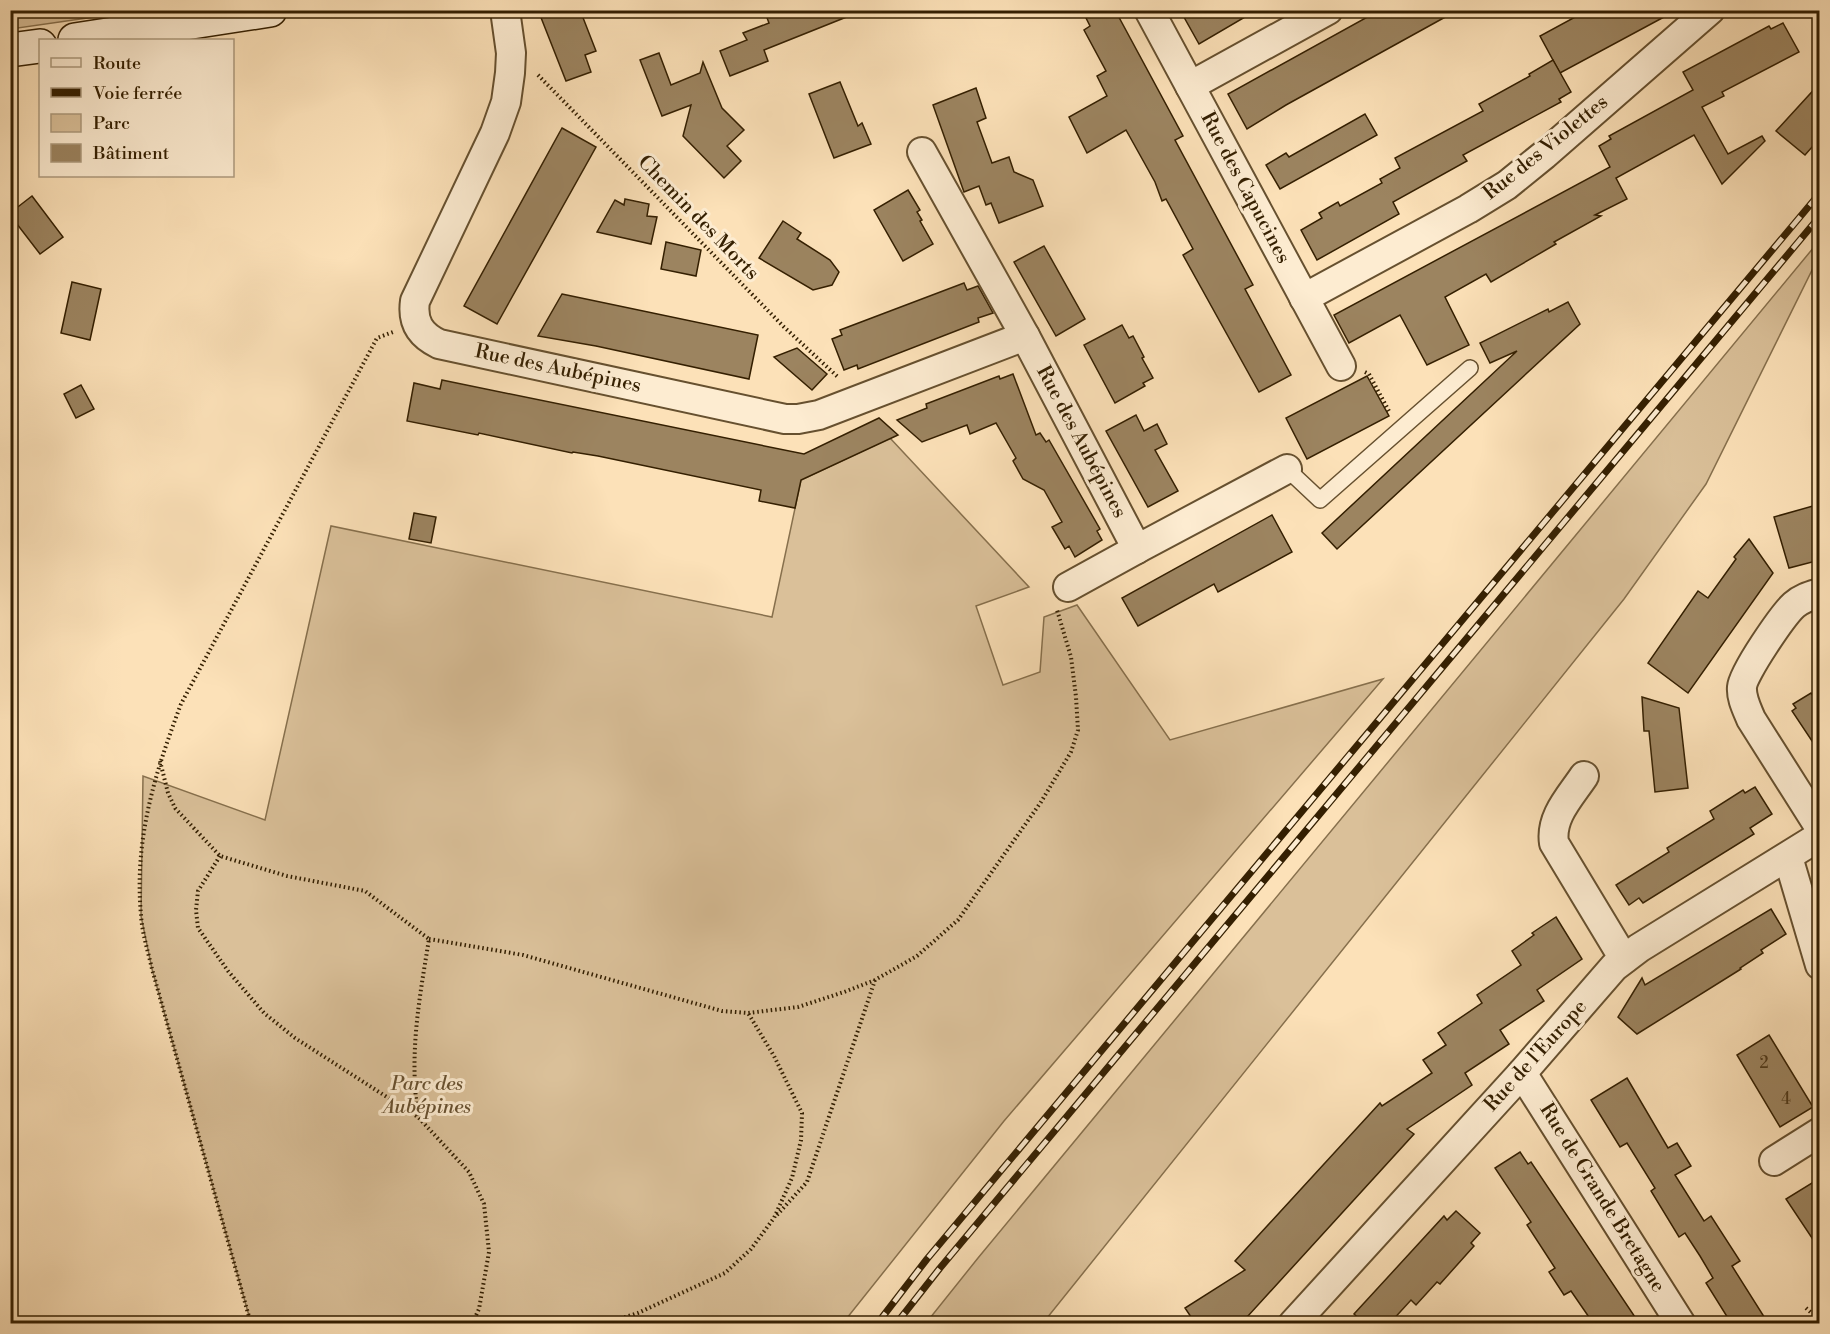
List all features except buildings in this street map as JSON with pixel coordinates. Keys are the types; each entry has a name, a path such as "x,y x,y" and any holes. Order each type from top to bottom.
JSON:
{"main road":[{"path":"82,39 270,10"},
{"path":"10,50 39,46"}],"street":[{"path":"416,323 413,313 415,301 495,133 506,102 511,52 505,10"},
{"name":"Rue des Capucines","path":"1149,10 1341,366"},
{"path":"1190,86 1328,10"},
{"name":"Rue des Violettes","path":"1304,298 1468,209 1507,184 1544,155 1710,10"},
{"name":"Rue des Aubépines","path":"922,152 1024,336 1137,549"},
{"name":"Rue des Aubépines","path":"416,323 428,339 439,344 785,419 810,418 1024,336"},
{"path":"1068,587 1287,469"},
{"path":"1820,593 1805,597 1783,617 1745,675 1742,687 1743,699 1751,719 1820,828"},
{"path":"1584,776 1554,821 1552,831 1554,843 1624,959"},
{"name":"Rue de l'Europe","path":"1293,1323 1522,1073 1606,976 1624,959 1657,936 1820,836"},
{"path":"1788,857 1820,964"},
{"name":"Rue de Grande Bretagne","path":"1522,1073 1681,1323"},
{"path":"1774,1161 1820,1132"}],"lane":[{"path":"1287,469 1320,500 1470,368"}],"path":[{"name":"Chemin des Morts","path":"510,73 537,75 784,327 843,382 851,403"},
{"path":"251,1323 152,969 141,916 141,839 160,760 181,704 377,338 416,323"},
{"path":"1341,366 1369,374 1399,430"},
{"path":"160,760 168,793 175,808 220,856 287,876 365,891 429,939 523,956 723,1011 748,1013 798,1007 875,980 917,956 958,920 1041,802 1071,752 1078,730 1071,657 1054,599 1068,587"},
{"path":"220,856 198,891 196,910 198,928 228,971 264,1013 295,1038 418,1117 469,1172 484,1204 489,1252 479,1309 472,1323"},
{"path":"418,1117 414,1035 429,939"},
{"path":"603,1323 638,1312 724,1273 751,1249 774,1218 807,1182 875,980"},
{"path":"748,1013 774,1056 802,1113 801,1140 792,1178 774,1218"},
{"path":"1806,1308 1820,1321"}],"green space":[{"path":"11,11 136,11 11,29"},
{"path":"1819,241 1819,256 1706,484 1624,599 1043,1323 926,1323 978,1258"},
{"name":"Parc des Aubépines","path":"890,438 1029,587 976,606 1003,685 1040,672 1044,617 1077,605 1170,740 1383,679 1004,1121 843,1323 251,1323 152,969 141,916 143,776 265,820 331,526 772,617 801,480"}],"railway":[{"path":"877,1324 927,1259 1820,193"},
{"path":"896,1324 940,1268 1820,216"}]}
